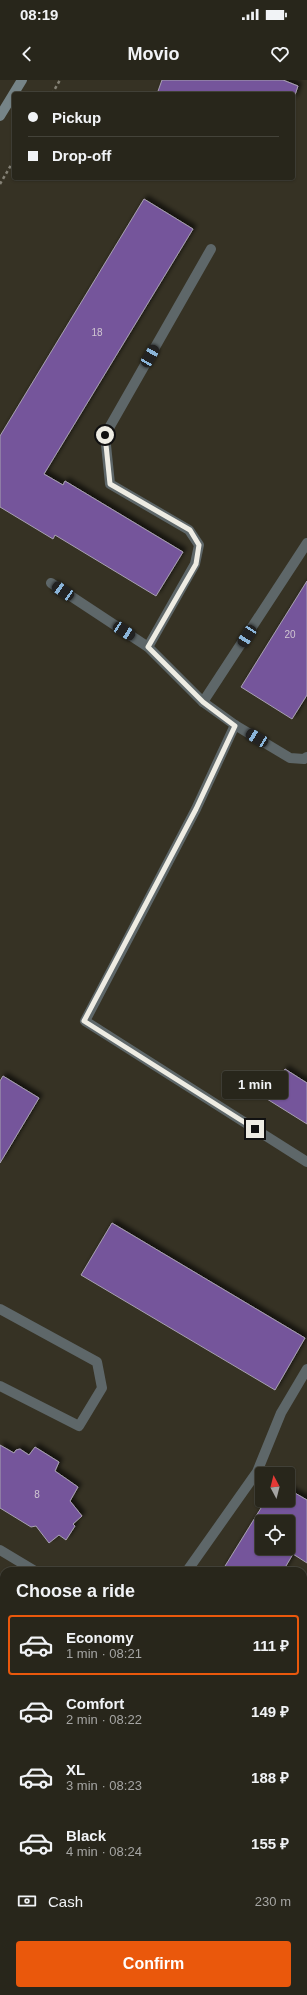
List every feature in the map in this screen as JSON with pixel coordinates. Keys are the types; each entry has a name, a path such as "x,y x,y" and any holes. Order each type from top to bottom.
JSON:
{"street":[{"path":"15,92 22,80"},
{"path":"0,116 12,96"},
{"path":"148,647 196,564 199,545 190,530 110,484 105,435 211,250"},
{"path":"203,702 307,543"},
{"path":"51,583 148,647 203,702 235,726 290,758 304,759 307,757"},
{"path":"235,726 196,809 84,1021 307,1162"},
{"path":"0,1309 97,1362 102,1388 80,1426 0,1386"},
{"path":"189,1567 257,1472 281,1413 307,1369"},
{"path":"0,1550 28,1567"}],"path":[{"path":"53,92 60,80"},
{"path":"0,184 12,163"}],"building":[{"path":"162,80 283,80 298,86 295,95 295,92 158,92"},
{"path":"144,199 193,229 44,474 63,485 65,481 183,552 156,596 55,535 53,539 0,507 0,436"},
{"path":"307,581 307,695 292,719 241,687"},
{"path":"285,1069 307,1083 307,1124 267,1099"},
{"path":"3,1076 39,1098 0,1163 0,1081"},
{"path":"112,1223 305,1338 275,1390 81,1275"},
{"path":"0,1445 14,1453 16,1450 20,1449 29,1455 35,1447 59,1462 55,1471 78,1487 70,1501 82,1516 73,1524 75,1526 66,1540 59,1535 49,1543 36,1526 31,1527 0,1508"},
{"path":"295,1493 307,1500 307,1563 295,1555 295,1515 257,1515 262,1507 295,1507"},
{"path":"255,1518 255,1555 292,1555 285,1567 224,1567"}],"route":[{"path":"105,435 110,484 190,530 199,545 196,564 148,647 203,702 235,726 196,809 84,1021 255,1129"}]}
